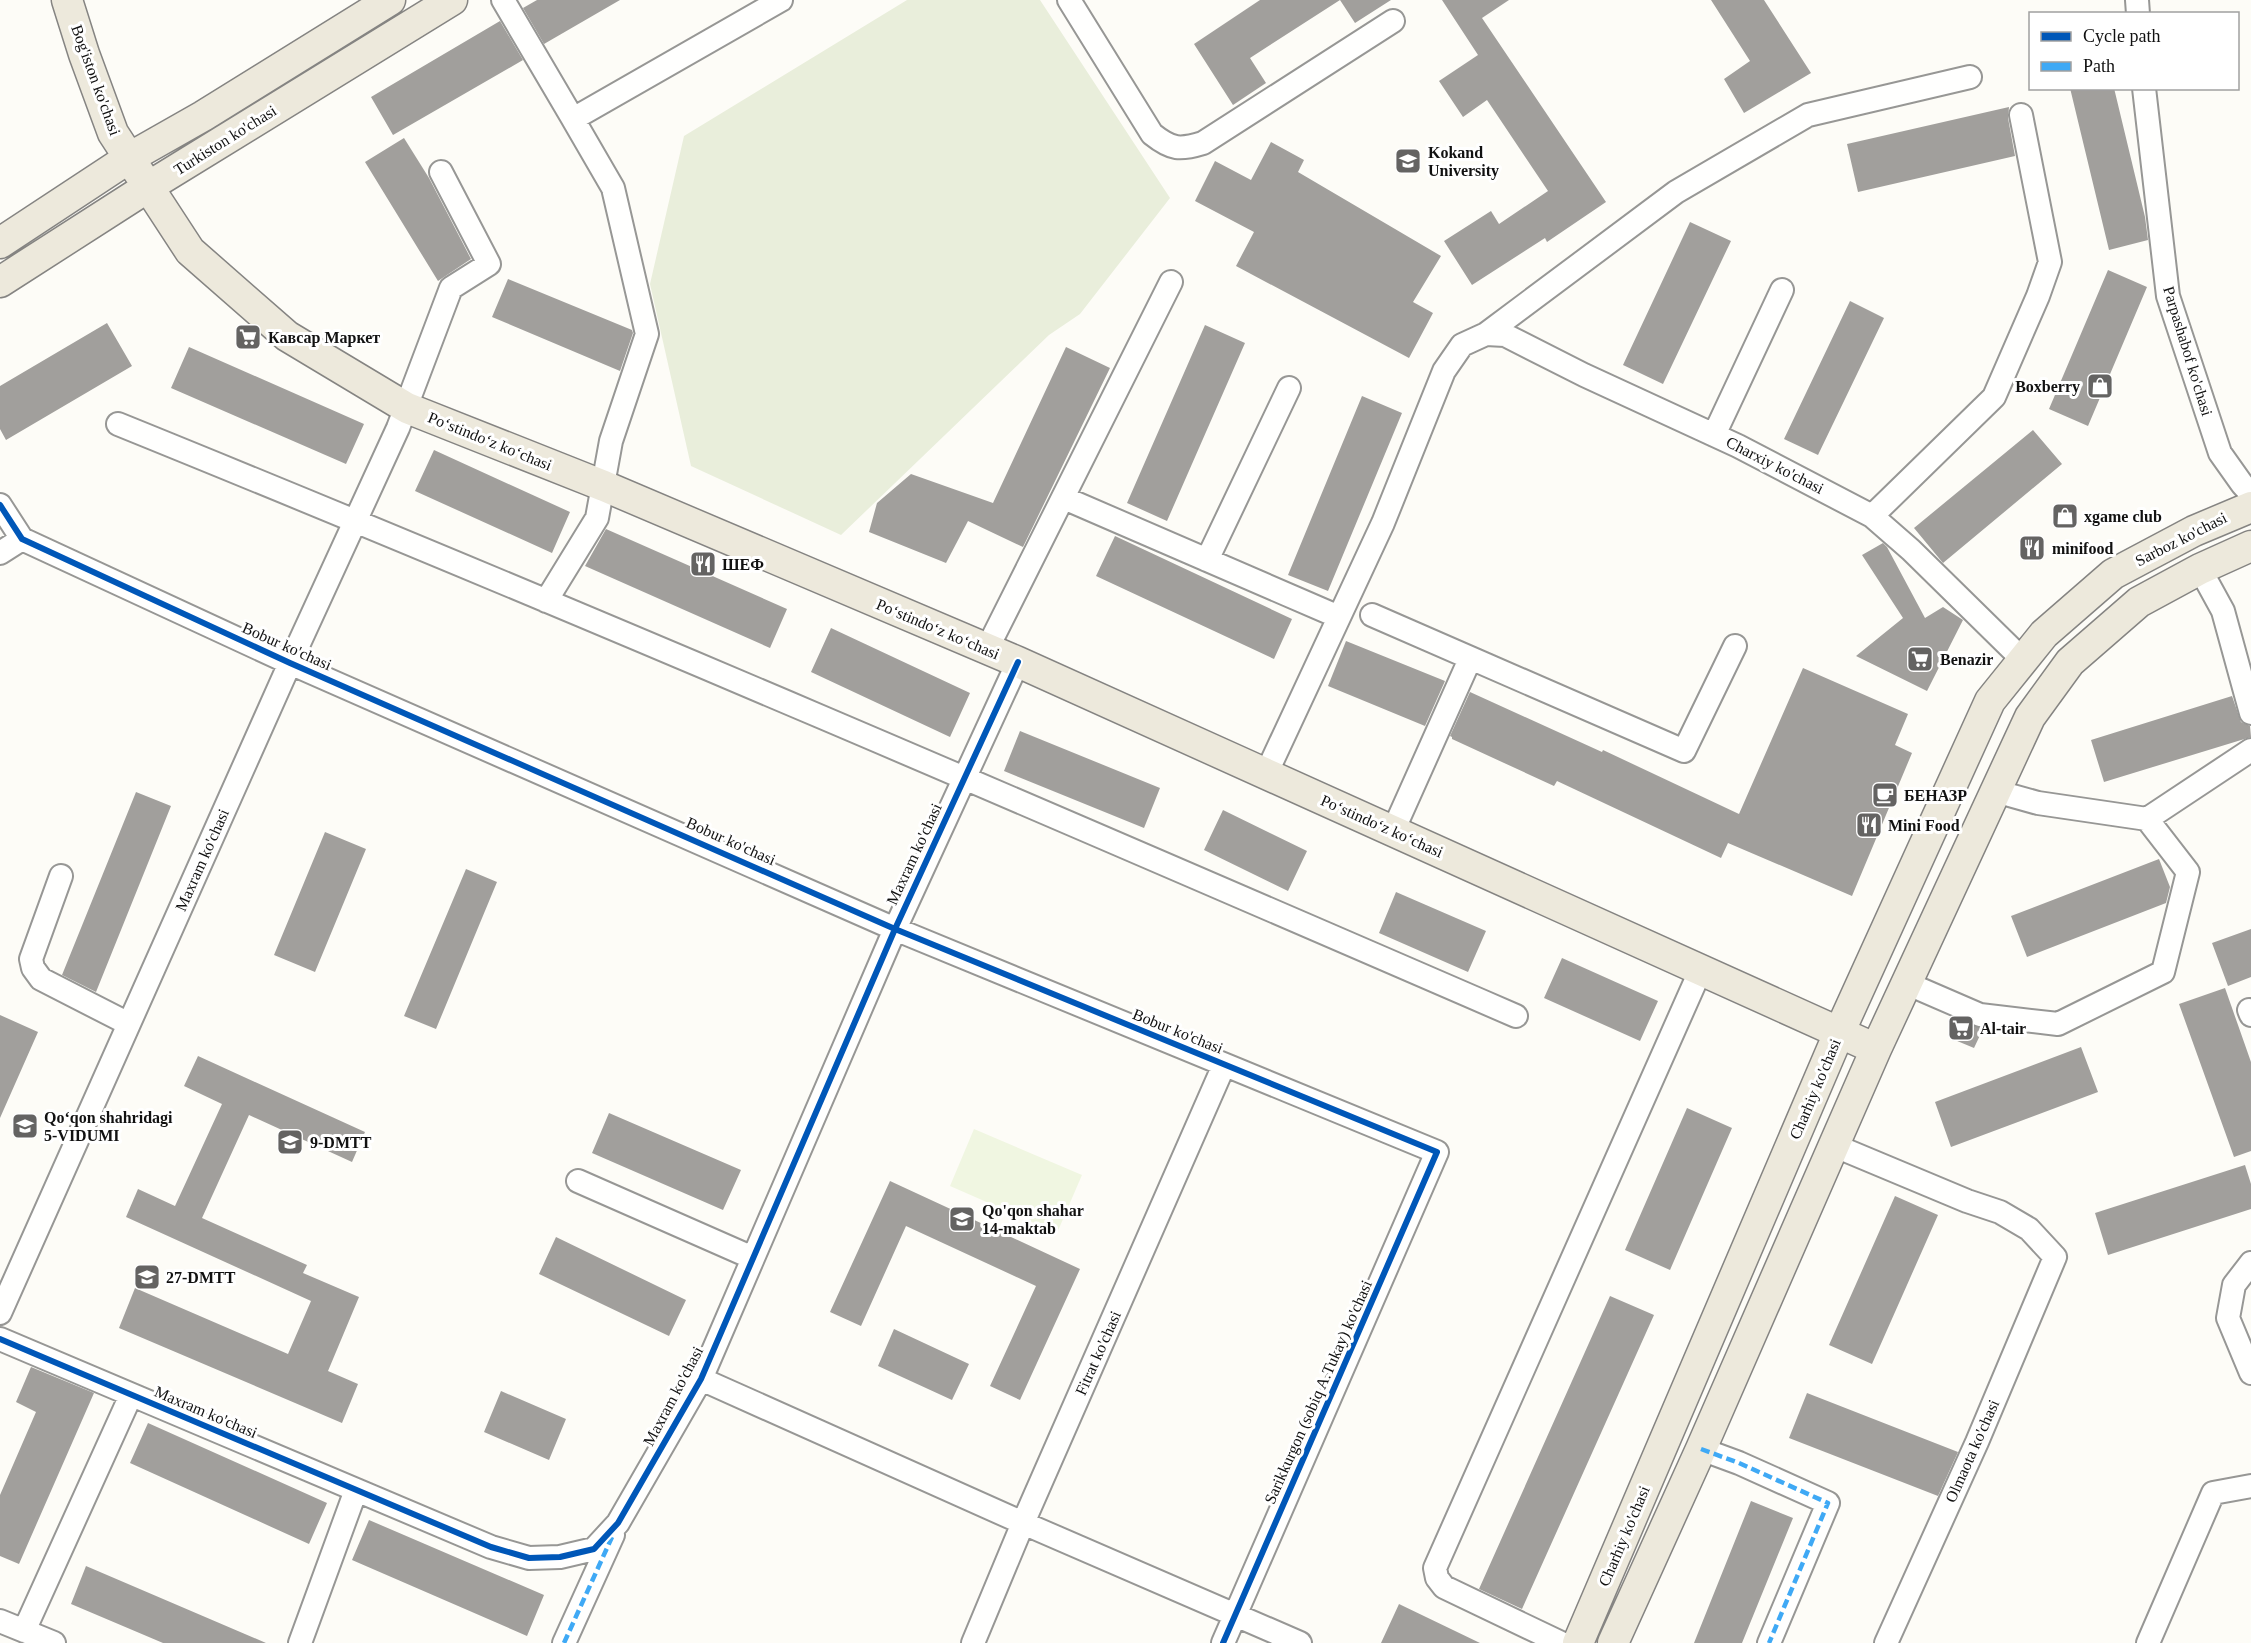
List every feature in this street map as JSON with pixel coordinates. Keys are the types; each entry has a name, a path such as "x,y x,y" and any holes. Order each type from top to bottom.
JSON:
{"main road":[{"name":"Bog'iston ko'chasi","path":"67,0 113,133 129,158"},
{"name":"Turkiston ko'chasi","path":"0,243 129,158 203,116 390,0"},
{"name":"Turkiston ko'chasi","path":"0,282 148,187 452,0"},
{"name":"Poʻstindoʻz koʻchasi","path":"129,158 190,251 287,336 407,408 604,486 1018,662 1876,1049"},
{"name":"Sarboz ko'chasi","path":"2113,574 2194,531 2251,507"},
{"path":"2200,569 2251,546"},
{"name":"Charhiy ko'chasi","path":"1613,1643 1701,1449 1876,1049 2030,717 2070,662 2139,602 2200,569"},
{"name":"Charhiy ko'chasi","path":"1578,1643 1839,1033 1990,700 2044,634 2113,574"}],"street":[{"path":"503,0 613,188 647,334 611,441 597,518 546,601"},
{"path":"573,119 781,0"},
{"path":"1070,0 1152,134 1166,146 1183,149 1203,143 1393,21"},
{"path":"1266,774 1383,523 1444,371 1462,345 1486,334 1676,192 1808,115 1970,77"},
{"name":"Parpashabof ko'chasi","path":"2144,90 2168,296 2220,453 2251,494"},
{"path":"1872,516 1994,398 2038,296 2050,262 2021,115"},
{"name":"Maxram ko'chasi","path":"0,1313 290,663 407,408 451,288 489,264 441,172"},
{"path":"987,649 1171,282"},
{"path":"1714,435 1782,290"},
{"name":"Charxiy ko'chasi","path":"1486,334 1505,335 1584,375 1714,435 1872,516 1911,549 2023,660"},
{"path":"1207,560 1289,388"},
{"path":"118,424 356,520 965,777 1516,1016"},
{"path":"1064,498 1339,616"},
{"path":"0,505 22,539 0,553"},
{"name":"Bobur ko'chasi","path":"22,539 290,663 895,929 1437,1152"},
{"path":"2200,569 2223,611 2251,713"},
{"path":"1372,615 1684,751 1735,646"},
{"path":"1393,831 1470,659"},
{"name":"Maxram ko'chasi","path":"0,1339 491,1547 529,1558 560,1557 594,1549 618,1523 701,1379 895,929 1018,662"},
{"path":"1995,791 2038,803 2147,819 2251,750"},
{"path":"1906,983 1980,1015 2058,1024 2163,972 2188,872 2147,819"},
{"path":"61,876 31,959 33,968 41,979 129,1024"},
{"path":"1561,1643 1444,1587 1437,1578 1435,1568 1701,969"},
{"name":"Fitrat ko'chasi","path":"973,1643 1023,1523 1224,1065"},
{"name":"Olmaota ko'chasi","path":"1833,1145 2000,1212 2029,1229 2055,1257 1977,1442 1886,1643"},
{"name":"Sarikkurgon (sobiq A.Tukay) ko'chasi","path":"1223,1643 1437,1152"},
{"path":"578,1181 753,1258"},
{"path":"2251,1263 2234,1286 2228,1318 2251,1373"},
{"path":"701,1379 1023,1523 1300,1643"},
{"path":"24,1631 131,1395"},
{"path":"1701,1449 1739,1463 1828,1503 1769,1643"},
{"path":"2148,1643 2213,1493 2251,1486"},
{"path":"300,1643 356,1490"},
{"path":"564,1643 618,1523"},
{"path":"0,1621 54,1643"}],"green space":[{"path":"907,0 1040,0 1170,198 1080,314 1049,335 841,535 691,466 650,284 684,136"},
{"path":"974,1129 1082,1175 1057,1233 950,1186"}],"building":[{"path":"537,0 620,0 544,44 523,8"},
{"path":"1260,0 1340,0 1250,58 1266,83 1233,105 1194,44"},
{"path":"1340,0 1391,0 1355,23"},
{"path":"1442,0 1509,0 1482,18 1606,202 1547,242 1545,238 1472,285 1444,241 1491,211 1499,224 1548,191 1487,100 1463,117 1439,81 1478,55"},
{"path":"1711,0 1764,0 1811,73 1744,113 1724,79 1750,61"},
{"path":"500,21 523,60 393,135 371,97"},
{"path":"2070,90 2114,90 2145,217 2148,240 2109,250"},
{"path":"2009,107 2008,118 2015,156 1858,192 1847,144"},
{"path":"404,138 429,178 471,259 438,281 365,162"},
{"path":"1271,142 1304,160 1298,172 1441,256 1413,302 1433,313 1409,358 1236,266 1254,232 1195,201 1215,161 1251,180"},
{"path":"1690,222 1731,241 1663,384 1623,365"},
{"path":"2108,270 2147,287 2088,426 2049,409"},
{"path":"508,279 632,330 633,333 620,371 492,317"},
{"path":"1850,301 1884,318 1818,455 1784,439"},
{"path":"107,323 132,366 6,440 0,429 0,386"},
{"path":"1205,325 1245,343 1167,521 1127,503"},
{"path":"189,347 364,424 346,464 171,388"},
{"path":"1066,347 1110,368 1023,547 968,521 946,563 869,532 877,503 911,474 993,503"},
{"path":"1362,396 1402,413 1328,591 1288,575"},
{"path":"2033,430 2062,464 1943,563 1914,528"},
{"path":"434,450 570,512 552,553 415,491"},
{"path":"606,529 787,609 770,648 585,566"},
{"path":"1115,536 1292,619 1274,659 1096,576"},
{"path":"1883,543 1925,618 1943,607 1963,620 1927,691 1856,656 1903,618 1862,555"},
{"path":"831,628 970,693 950,737 811,672"},
{"path":"1346,641 1445,681 1425,726 1328,686"},
{"path":"1803,668 1908,714 1895,745 1912,753 1852,896 1728,843 1721,858 1557,781 1554,786 1452,739 1450,736 1470,692 1602,752 1603,750 1739,814"},
{"path":"2232,696 2241,722 2250,726 2251,737 2104,782 2091,740"},
{"path":"1020,731 1160,788 1144,828 1004,771"},
{"path":"136,792 171,806 96,992 62,975"},
{"path":"1223,810 1307,851 1288,891 1204,850"},
{"path":"325,832 366,849 315,972 274,955"},
{"path":"2159,859 2170,887 2166,903 2027,957 2011,916"},
{"path":"466,869 497,882 436,1029 404,1016"},
{"path":"1396,892 1486,931 1468,972 1379,933"},
{"path":"2251,929 2251,977 2228,986 2212,943"},
{"path":"1562,958 1658,1001 1640,1041 1544,998"},
{"path":"2225,988 2251,1062 2251,1151 2234,1157 2179,1004"},
{"path":"0,1015 38,1032 0,1118"},
{"path":"1959,1021 1983,1029 1974,1048 1950,1038"},
{"path":"2081,1047 2098,1092 1951,1147 1935,1102"},
{"path":"198,1056 365,1132 352,1162 249,1115 202,1218 307,1265 303,1273 359,1297 328,1371 358,1384 342,1423 119,1328 135,1288 288,1354 311,1301 126,1217 138,1189 175,1206 222,1104 184,1086"},
{"path":"1687,1108 1732,1128 1670,1270 1625,1250"},
{"path":"609,1113 741,1170 723,1210 592,1153"},
{"path":"2245,1165 2251,1184 2251,1209 2108,1255 2095,1213"},
{"path":"890,1181 1080,1269 1020,1400 990,1386 1036,1286 906,1226 861,1326 830,1312"},
{"path":"1895,1196 1938,1215 1872,1364 1829,1345"},
{"path":"556,1237 686,1300 669,1336 539,1274"},
{"path":"1610,1296 1654,1315 1522,1609 1479,1589"},
{"path":"894,1329 969,1364 952,1400 878,1366"},
{"path":"31,1367 94,1393 19,1564 0,1556 0,1495 36,1412 16,1402"},
{"path":"501,1391 566,1419 549,1460 484,1432"},
{"path":"1807,1393 1958,1452 1938,1496 1789,1438"},
{"path":"148,1423 327,1503 309,1544 130,1463"},
{"path":"1751,1501 1793,1518 1742,1643 1694,1643"},
{"path":"369,1520 544,1595 527,1636 352,1560"},
{"path":"86,1566 266,1643 163,1643 71,1604"},
{"path":"1399,1604 1480,1643 1381,1643"}],"marked path":[{"path":"1701,1449 1739,1463 1828,1503 1769,1643"},
{"path":"564,1643 612,1537"}],"cycle path":[{"path":"0,505 22,539 290,663 895,929 1437,1152 1223,1643"},
{"path":"0,1339 491,1547 529,1558 560,1557 594,1549 618,1523 701,1379 895,929 1018,662"}],"place":[{"name":"Kokand University","path":"1408,161"},
{"name":"Кавсар Маркет","path":"248,337"},
{"name":"Boxberry","path":"2100,386"},
{"name":"xgame club","path":"2065,516"},
{"name":"minifood","path":"2032,548"},
{"name":"ШЕФ","path":"703,564"},
{"name":"Benazir","path":"1920,659"},
{"name":"БЕНАЗР","path":"1885,795"},
{"name":"Mini Food","path":"1869,825"},
{"name":"Al-tair","path":"1961,1028"},
{"name":"Qoʻqon shahridagi 5-VIDUMI","path":"25,1126"},
{"name":"9-DMTT","path":"290,1142"},
{"name":"Qo'qon shahar 14-maktab","path":"962,1219"},
{"name":"27-DMTT","path":"147,1277"}]}
